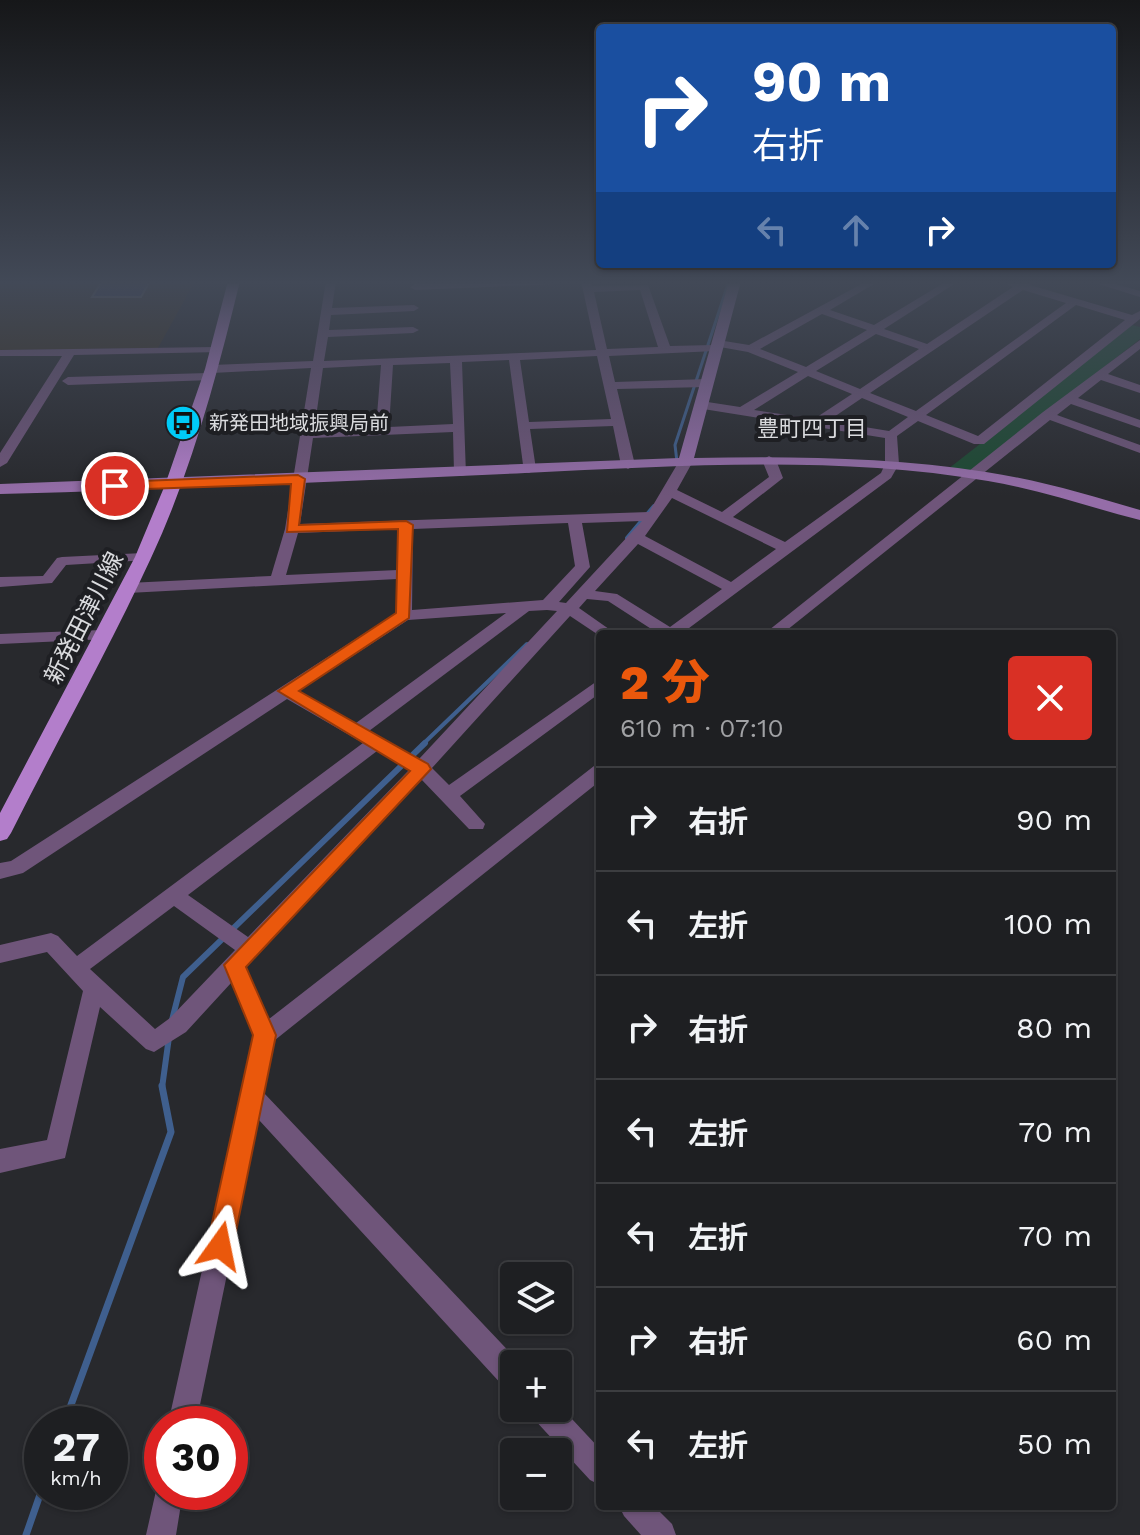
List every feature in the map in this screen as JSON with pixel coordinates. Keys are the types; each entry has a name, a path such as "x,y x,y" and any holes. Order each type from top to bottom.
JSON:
{"main road":[{"name":"新発田津川線","path":"0,833 143,557 173,485 215,353"}],"street":[{"path":"0,353 26,353"},
{"path":"0,463 70,353"},
{"path":"277,581 292,529 318,353"},
{"path":"411,353 411,360"},
{"path":"68,381 316,364 588,353"},
{"path":"602,353 628,465"},
{"path":"0,954 51,942 94,988 154,1042 178,1025 422,769 652,516 670,492 685,463 715,353"},
{"path":"760,353 979,441 1094,353"},
{"path":"743,411 835,353"},
{"path":"818,422 920,353"},
{"path":"701,405 891,435 1004,353"},
{"path":"777,630 1098,375 1134,354"},
{"path":"514,356 529,469"},
{"path":"456,359 461,472"},
{"path":"382,432 387,361"},
{"path":"1098,375 1140,389"},
{"path":"610,386 707,383"},
{"path":"1068,399 1140,424"},
{"path":"1047,415 1140,449"},
{"path":"523,426 618,422"},
{"path":"305,435 459,428"},
{"path":"675,630 886,475 892,464 891,435"},
{"path":"0,489 173,485 769,460 892,464 973,473 1138,511"},
{"path":"723,518 776,478 769,460"},
{"path":"670,492 785,548"},
{"path":"292,529 652,516"},
{"path":"547,605 583,567 574,519"},
{"path":"404,615 406,525"},
{"path":"635,537 732,588"},
{"path":"0,582 47,580 62,561 143,557"},
{"path":"128,588 404,574"},
{"path":"582,594 612,597 664,630"},
{"path":"0,871 16,867 404,615 547,605 568,608 602,630"},
{"path":"356,732 523,608"},
{"path":"0,639 102,635"},
{"path":"448,795 596,688"},
{"path":"286,691 422,769 476,824"},
{"path":"75,969 375,744"},
{"path":"265,1035 596,774"},
{"path":"173,895 242,957 265,1035 186,1406"},
{"path":"0,1161 57,1150 94,988"},
{"path":"253,1097 500,1362"},
{"path":"556,1422 596,1466"},
{"path":"161,1535 165,1510"},
{"path":"638,1510 661,1535"}],"green space":[{"path":"1097,353 1123,353 971,471 948,469"}],"waterway":[{"path":"677,462 675,445 705,353"},
{"path":"627,538 654,506"},
{"path":"422,745 527,644"},
{"path":"172,1020 183,977 425,743"},
{"path":"162,1087 169,1037"},
{"path":"71,1406 171,1132 162,1087"},
{"path":"26,1535 35,1510"}],"place":[{"name":"新発田地域振興局前","path":"183,423"}],"district":[{"name":"豊町四丁目","path":"812,428"}],"route":[{"path":"115,486 298,479 292,529 406,525 404,615 286,691 422,769 234,965 265,1035 220,1246"}]}
